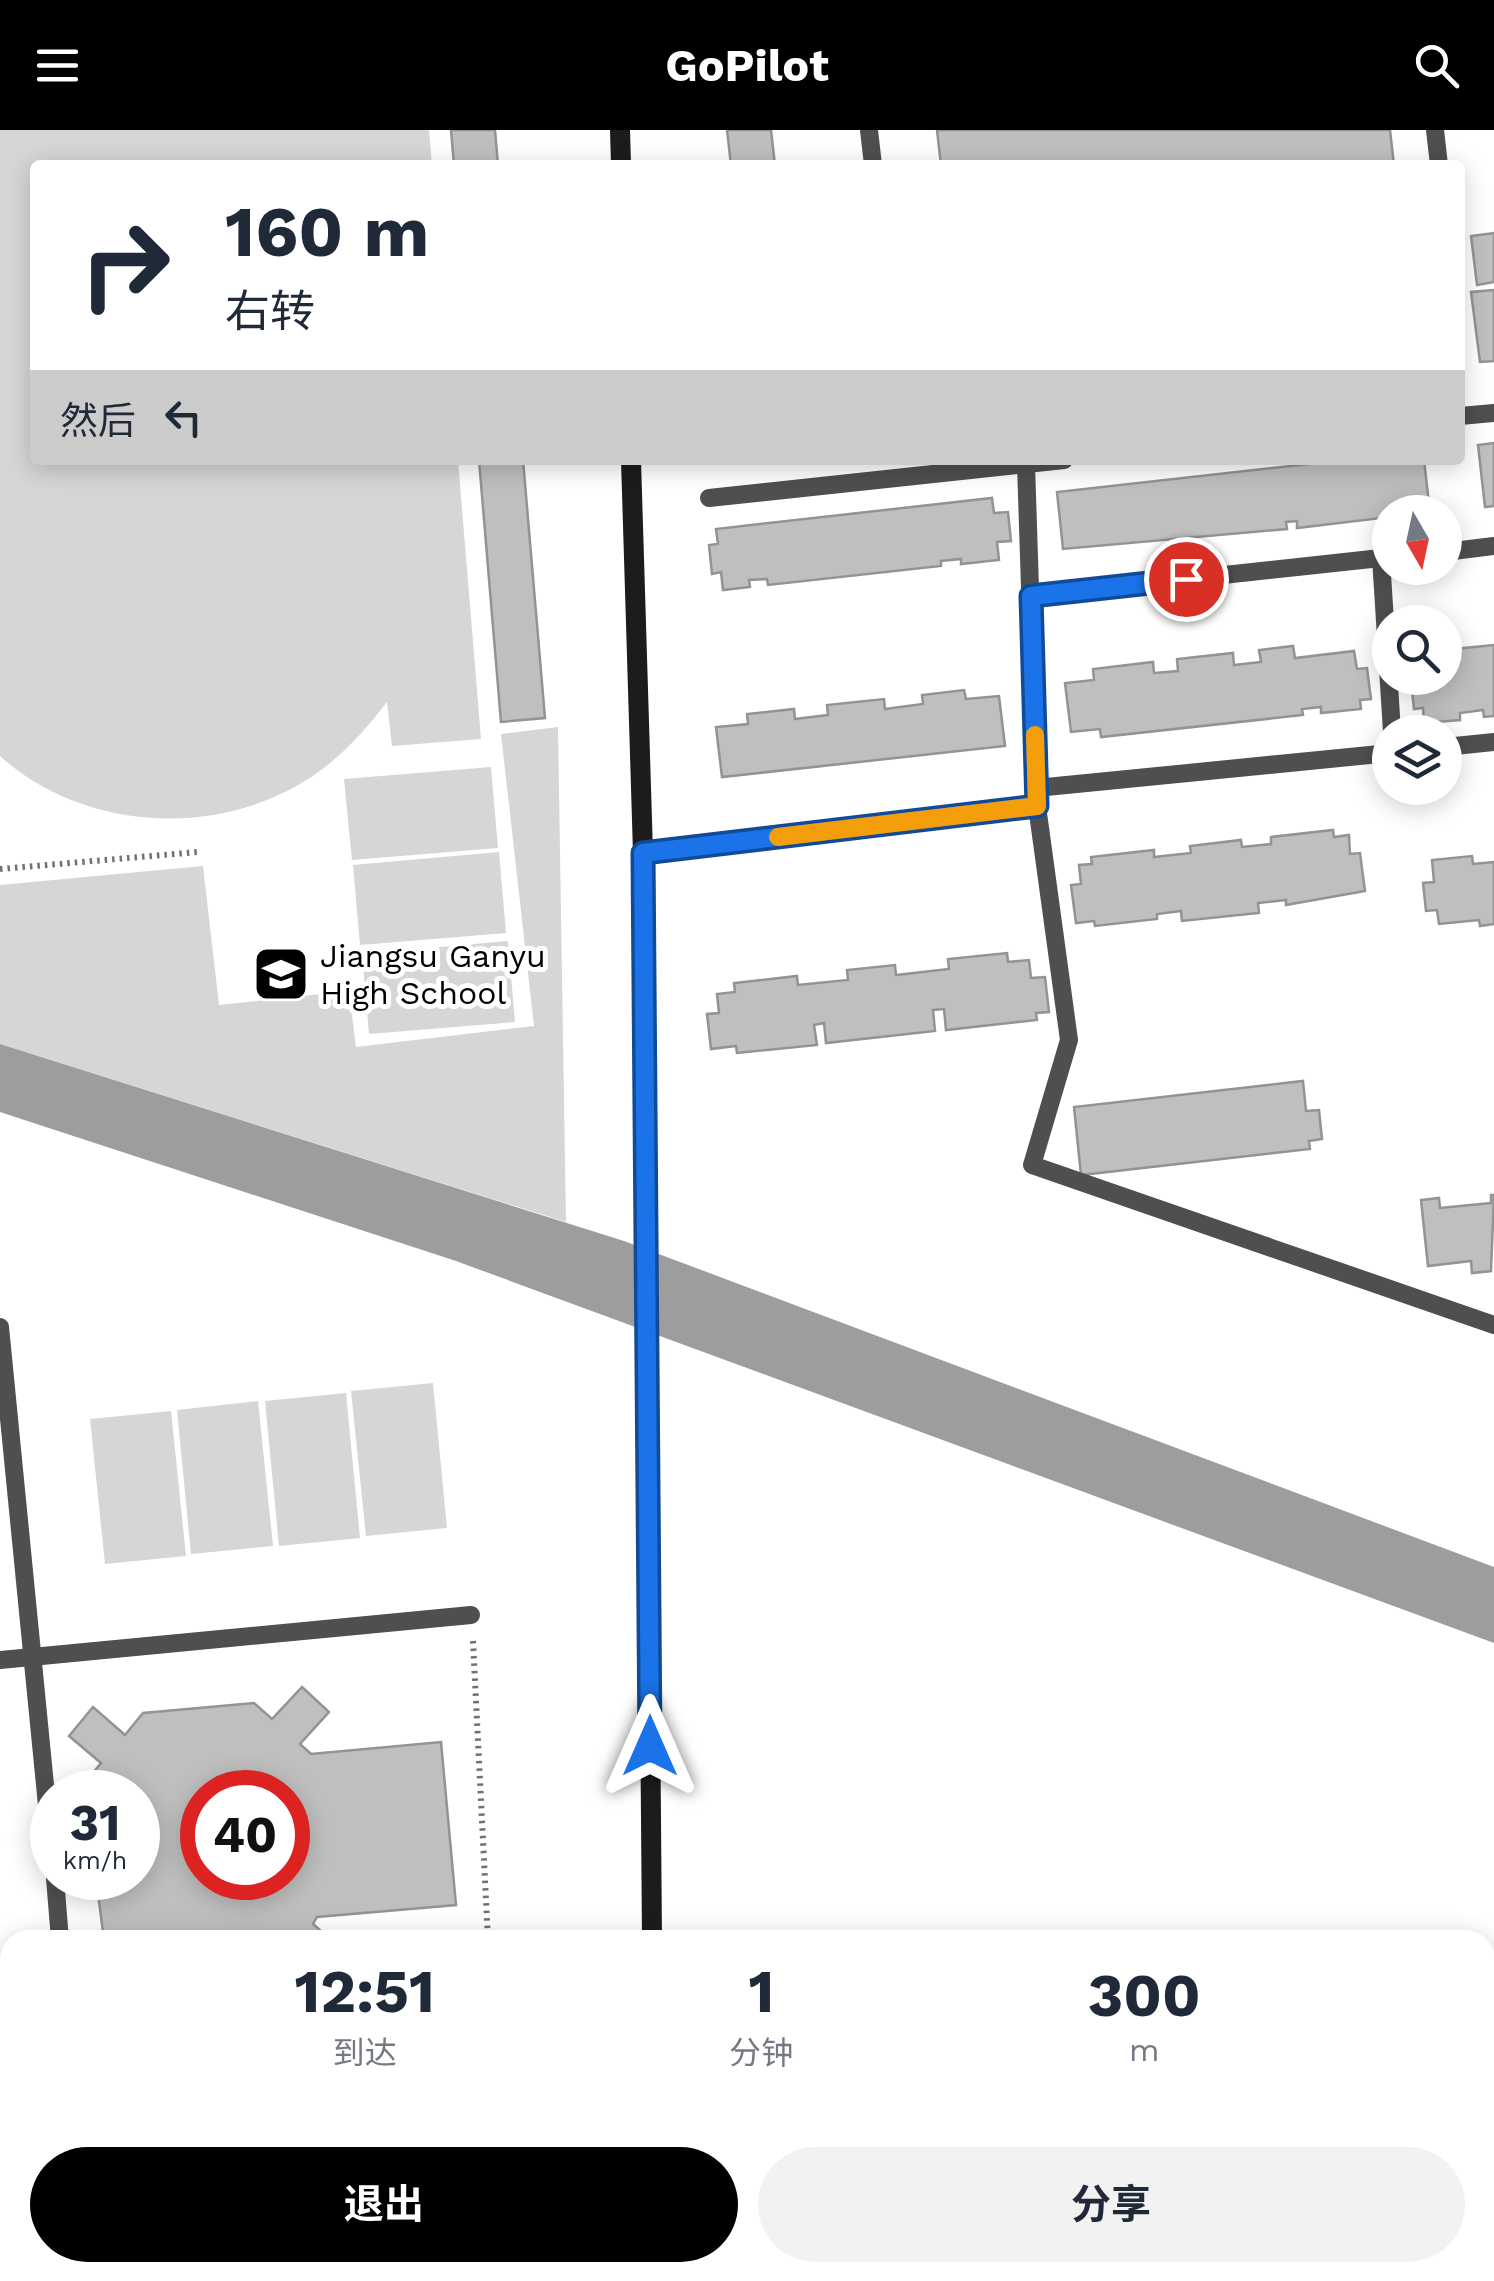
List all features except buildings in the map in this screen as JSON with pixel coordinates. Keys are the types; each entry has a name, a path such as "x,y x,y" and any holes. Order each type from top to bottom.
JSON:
{"street":[{"path":"620,130 621,160"},
{"path":"630,465 643,853 652,1930"}],"lane":[{"path":"870,130 873,160"},
{"path":"1435,130 1438,160"},
{"path":"1465,416 1494,413"},
{"path":"709,498 1017,465"},
{"path":"1026,465 1036,797 1069,1040 1032,1165 1494,1325"},
{"path":"1462,550 1494,546"},
{"path":"1031,596 1372,559"},
{"path":"1387,585 1391,715"},
{"path":"1462,745 1494,742"},
{"path":"643,853 1372,754"},
{"path":"0,1327 44,1770"},
{"path":"0,1660 471,1615"},
{"path":"56,1900 59,1930"}],"path":[{"path":"0,868 198,852"},
{"path":"471,1615 487,1930"}],"shaded area":[{"path":"0,130 429,130 432,160 30,160 30,465 458,465 481,739 392,746 387,702 355,740 317,773 280,794 240,809 198,817 113,813 34,782 0,756"},
{"path":"558,727 566,1222 0,1044 0,885 203,866 219,1005 349,991 356,1047 534,1026 501,734"},
{"path":"491,767 498,848 352,860 344,779"},
{"path":"499,852 506,933 360,945 353,865"},
{"path":"508,941 515,1022 369,1034 362,954"},
{"path":"0,1044 624,1241 1494,1567 1494,1643 456,1261 0,1112"},
{"path":"433,1383 447,1528 366,1536 351,1391"},
{"path":"346,1393 360,1538 279,1546 265,1401"},
{"path":"258,1401 273,1546 191,1554 177,1410"},
{"path":"171,1411 186,1556 105,1564 90,1419"}],"slow traffic":[{"path":"778,837 1037,806 1035,735"}],"place":[{"name":"Jiangsu Ganyu High School","path":"281,974"}],"route":[{"path":"650,1746 643,853 1037,806 1031,596 1186,579"}]}
